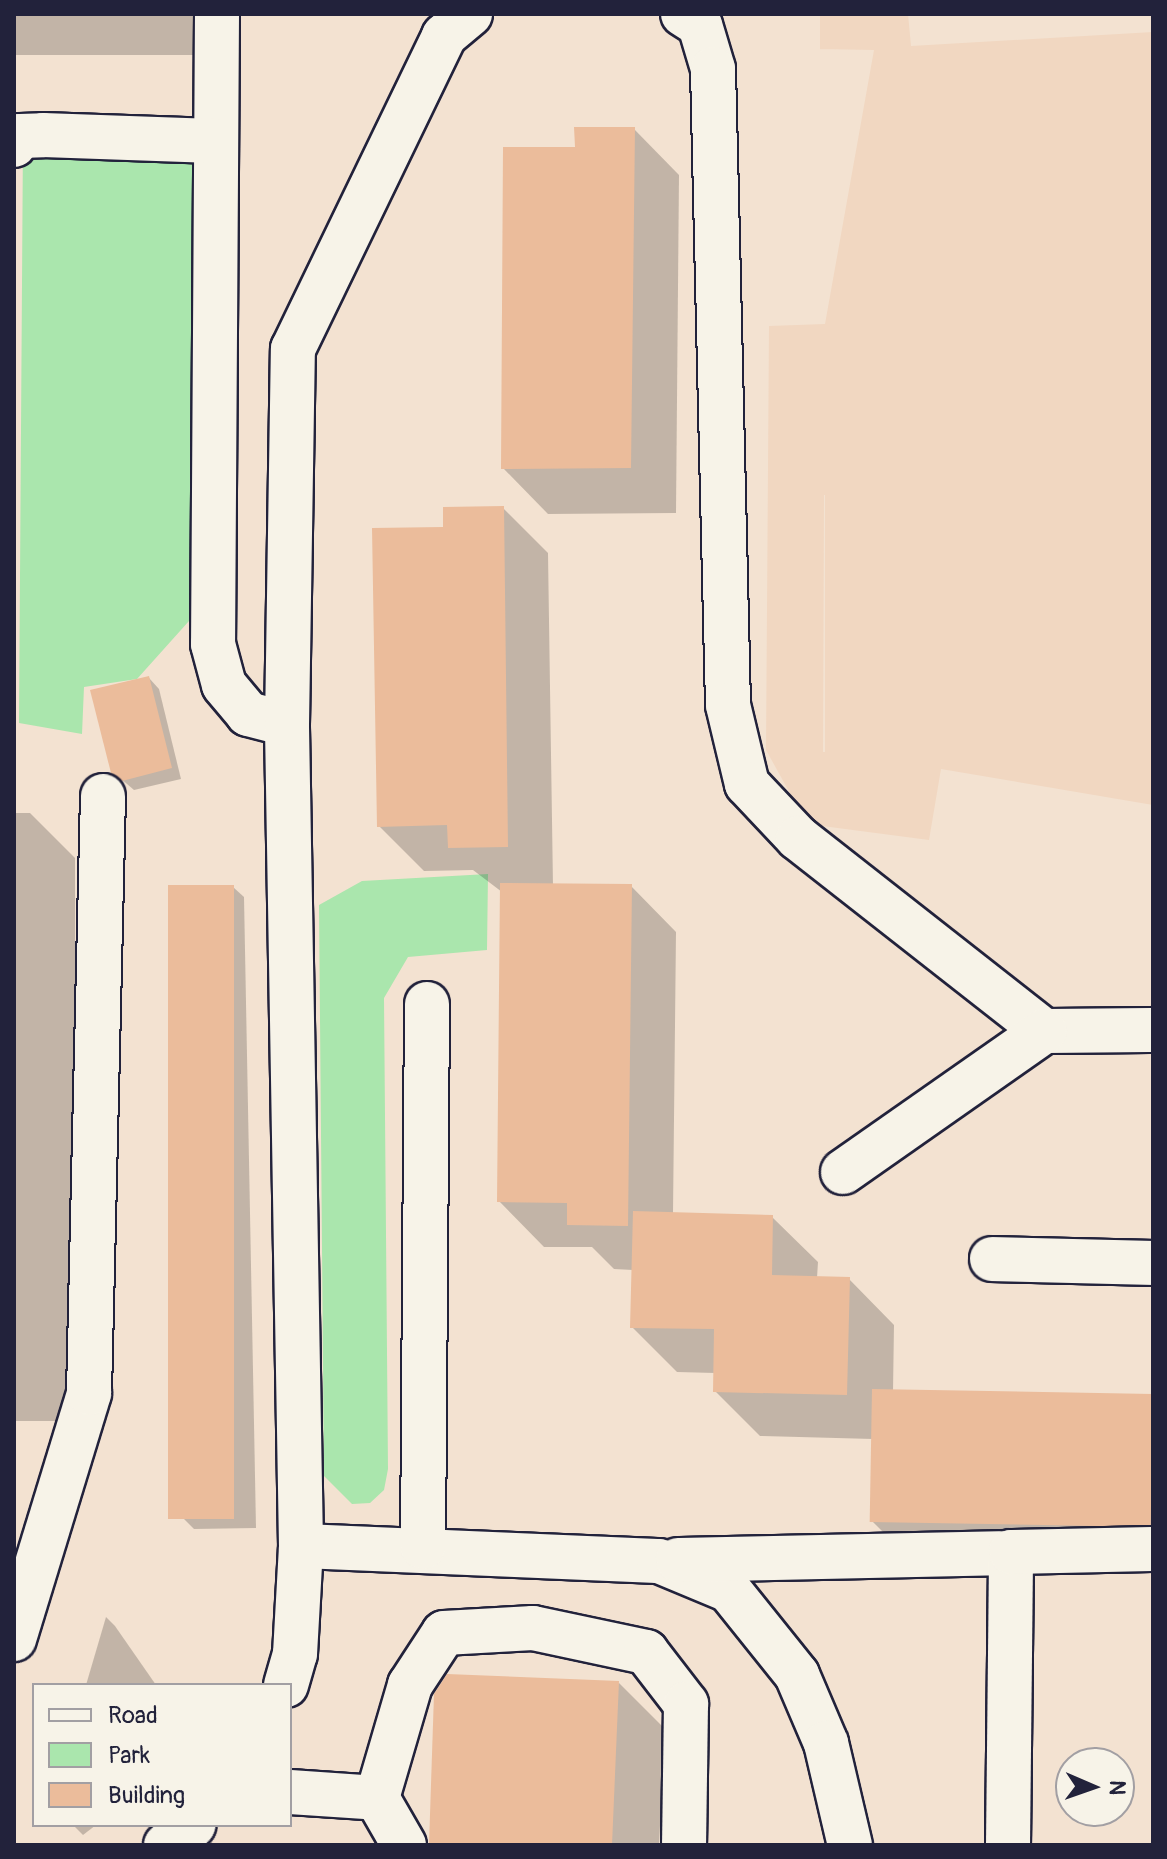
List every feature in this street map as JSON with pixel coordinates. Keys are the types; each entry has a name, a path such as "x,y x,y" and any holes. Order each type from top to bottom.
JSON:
{"lane":[{"path":"217,14 213,644 224,685 248,714 287,724"},
{"path":"287,1683 295,1654 301,1546 287,724 293,349 444,36 470,14"},
{"path":"689,15 700,25 713,69 728,705 747,784 798,838 1044,1031"},
{"path":"14,145 20,136 43,135 214,141"},
{"path":"14,1639 89,1393 103,796"},
{"path":"423,1547 427,1004"},
{"path":"843,1172 1044,1031 1153,1030"},
{"path":"992,1259 1153,1263"},
{"path":"301,1546 423,1547 659,1561 1000,1553"},
{"path":"1008,1845 1011,1552 1153,1549"},
{"path":"659,1561 729,1590 797,1675 826,1743 850,1845"},
{"path":"404,1845 377,1798 410,1685 444,1633 533,1628 646,1652 686,1704 684,1845"},
{"path":"292,1792 377,1798"},
{"path":"166,1845 191,1827"}],"shaded area":[{"path":"820,14 908,14 911,46 1153,32 1153,805 941,769 929,840 807,824 766,750 769,326 825,324 874,50 820,49","holes":["824,495 825,752 823,752"]}],"green space":[{"path":"23,136 214,141 189,621 137,679 84,687 82,734 19,723"},
{"path":"488,874 487,950 408,957 384,998 388,1469 384,1490 370,1503 352,1504 324,1476 319,905 362,881"}],"building":[{"path":"574,127 635,127 631,468 501,469 503,147 575,147"},
{"path":"504,506 508,847 448,848 447,825 377,827 372,528 443,527 443,507"},
{"path":"149,676 172,768 122,781 111,773 90,690"},
{"path":"500,883 632,884 628,1226 567,1225 567,1203 497,1202"},
{"path":"168,885 234,885 234,1519 168,1519"},
{"path":"633,1211 773,1215 772,1275 850,1277 847,1395 713,1392 714,1329 630,1328"},
{"path":"872,1389 1153,1394 1151,1527 870,1522"},
{"path":"447,1674 619,1681 612,1845 429,1845 434,1694"}]}
